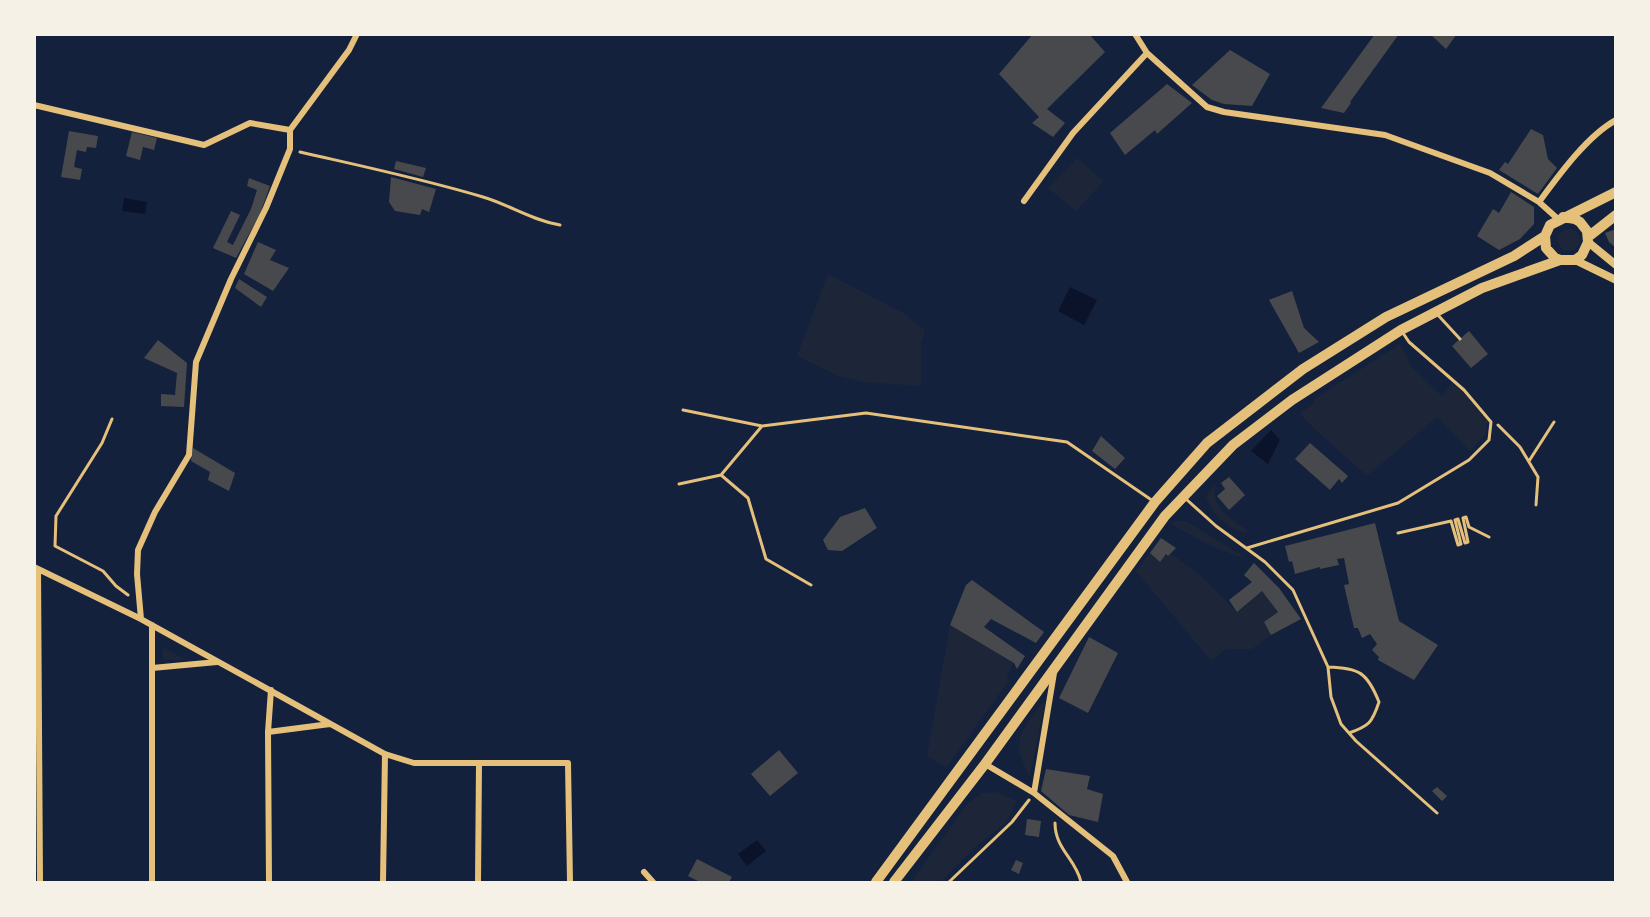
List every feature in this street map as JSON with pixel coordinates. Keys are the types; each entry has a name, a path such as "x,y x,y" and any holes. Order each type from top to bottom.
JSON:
{"highway":[{"path":"1560,261 1546,248 1545,236 1550,225 1616,192"},
{"path":"1588,239 1616,215"},
{"path":"894,882 985,764 1165,516 1233,445 1292,400 1401,330 1482,288 1560,261 1575,260 1582,255 1588,239 1587,231 1575,219 1561,218"},
{"path":"876,882 1155,502 1207,443 1303,369 1386,317 1514,255 1545,236"}],"main road":[{"path":"1588,239 1616,265"},
{"path":"1575,260 1616,280"}],"street":[{"path":"141,619 137,574 138,550 155,512 189,455 196,362 231,279 266,208 290,149 290,130 349,50 357,34"},
{"path":"1136,34 1147,53 1207,107 1224,112 1385,135 1490,172 1561,218"},
{"path":"1024,201 1065,142 1147,53"},
{"path":"34,105 204,145 250,123 290,130"},
{"path":"1539,202 1564,168 1606,125 1616,120"},
{"path":"40,882 37,849 36,568 141,619 385,754 414,763 568,763 570,882"},
{"path":"152,625 152,882"},
{"path":"152,668 218,662"},
{"path":"1034,794 1055,666"},
{"path":"269,882 268,732 271,690"},
{"path":"268,732 331,724"},
{"path":"383,882 385,754"},
{"path":"478,882 479,764"},
{"path":"985,764 1055,809 1113,856 1126,882"},
{"path":"644,872 653,882"}],"lane":[{"path":"1435,312 1460,339"},
{"path":"1247,548 1398,503 1469,460 1490,440 1491,422 1464,390 1409,342 1401,330"},
{"path":"683,410 762,426 866,413 1067,442 1155,502"},
{"path":"679,484 721,475 762,426"},
{"path":"721,475 748,498 766,559 811,585"},
{"path":"1183,496 1216,526 1279,574 1293,590 1328,667 1334,708 1341,724 1437,813"},
{"path":"1328,667 1354,669 1363,674 1378,702 1374,716 1368,725 1349,733"}],"path":[{"path":"290,149 426,180 487,198 540,222 560,225"},
{"path":"112,418 102,443 56,516 55,546 103,571 116,586 140,604"},
{"path":"1491,422 1502,426 1520,447 1538,477 1536,505"},
{"path":"1529,461 1554,422"},
{"path":"1398,533 1451,521 1458,545 1461,544 1455,520 1458,519 1465,543 1468,542 1463,518 1466,517 1468,527 1489,537"},
{"path":"949,882 1012,822 1034,794"},
{"path":"1055,809 1055,836 1078,871 1081,882"}],"shaded area":[{"path":"1077,158 1104,181 1076,211 1048,188"},
{"path":"124,198 147,202 145,214 122,211"},
{"path":"1569,229 1579,236 1580,240 1573,250 1569,251 1559,244 1558,240 1565,230"},
{"path":"828,274 903,313 925,330 921,344 921,386 863,382 838,376 797,356"},
{"path":"1070,287 1097,300 1084,325 1058,311"},
{"path":"1400,344 1411,366 1442,396 1452,383 1463,391 1488,421 1485,435 1470,451 1437,417 1367,476 1299,413 1311,406 1316,398"},
{"path":"1271,430 1280,440 1268,464 1251,451"},
{"path":"1215,483 1216,500 1219,507 1249,532 1228,526 1212,509 1206,496"},
{"path":"1175,521 1186,521 1249,560 1213,547 1171,524"},
{"path":"1155,546 1167,556 1170,553 1202,577 1237,612 1262,591 1278,612 1264,622 1271,635 1252,649 1226,649 1211,661 1136,571"},
{"path":"950,625 1014,663 1007,676 1008,682 946,768 927,756"},
{"path":"163,647 186,660 163,660"},
{"path":"1045,701 1030,776 1020,754 1020,738 1028,722"},
{"path":"996,792 1017,801 1005,824 974,848 940,882 911,882 968,803 982,793"},
{"path":"757,840 766,851 747,866 738,854"}],"building":[{"path":"1033,34 1089,34 1105,52 1047,109 1065,123 1053,137 1032,123 1039,117 999,74"},
{"path":"1375,34 1399,34 1344,113 1321,108"},
{"path":"1430,34 1457,34 1446,49"},
{"path":"1230,50 1270,74 1252,106 1224,104 1212,100 1192,85"},
{"path":"1167,84 1192,103 1157,134 1155,130 1125,155 1110,133"},
{"path":"1531,129 1543,135 1548,159 1557,168 1538,194 1499,170 1505,162 1508,164"},
{"path":"69,131 98,136 96,148 87,147 86,152 77,150 74,167 82,169 80,180 61,177"},
{"path":"132,132 157,138 154,150 143,147 140,160 126,156"},
{"path":"396,161 426,168 423,177 394,169"},
{"path":"391,177 436,189 429,212 422,209 420,215 395,211 389,202"},
{"path":"249,178 270,186 260,214 236,258 213,248 231,211 240,215 227,242 233,245 251,209 257,190 247,186"},
{"path":"1511,192 1534,207 1534,224 1520,239 1499,250 1477,236 1493,209 1499,213"},
{"path":"1616,229 1616,248 1609,242 1605,233"},
{"path":"258,242 276,250 270,260 289,268 273,291 244,274"},
{"path":"239,279 267,297 261,307 235,288"},
{"path":"1292,291 1304,328 1319,342 1299,353 1269,300"},
{"path":"1469,331 1488,354 1471,368 1452,346"},
{"path":"158,340 187,363 184,407 161,406 161,394 175,395 177,373 144,358"},
{"path":"1101,436 1125,458 1115,469 1092,451"},
{"path":"1310,443 1348,476 1342,483 1339,479 1330,490 1295,459"},
{"path":"193,448 235,473 229,491 208,480 210,472 191,461"},
{"path":"1229,477 1245,495 1229,510 1217,496 1225,489 1221,483"},
{"path":"865,508 877,528 842,551 828,550 823,540 840,517"},
{"path":"1375,523 1399,621 1438,645 1414,680 1378,660 1379,657 1372,650 1377,644 1370,634 1362,638 1358,628 1354,628 1344,585 1349,584 1344,558 1337,559 1339,565 1320,569 1320,567 1295,574 1285,546"},
{"path":"1161,538 1176,548 1168,556 1166,554 1160,562 1150,553"},
{"path":"1254,563 1279,588 1301,619 1271,635 1264,622 1278,612 1262,591 1237,612 1229,600 1252,582 1244,575"},
{"path":"972,580 1044,632 1036,643 991,619 984,627 1025,656 1017,669 1014,663 950,625 966,585"},
{"path":"1089,637 1118,653 1088,713 1059,698"},
{"path":"779,750 798,773 770,796 751,774"},
{"path":"1046,769 1090,776 1087,789 1103,794 1098,822 1069,815 1041,791"},
{"path":"1437,787 1447,796 1442,801 1432,791"},
{"path":"1027,819 1041,821 1039,837 1025,835"},
{"path":"697,859 732,877 729,882 700,882 688,876"},
{"path":"1016,860 1023,863 1019,874 1011,870"}]}
